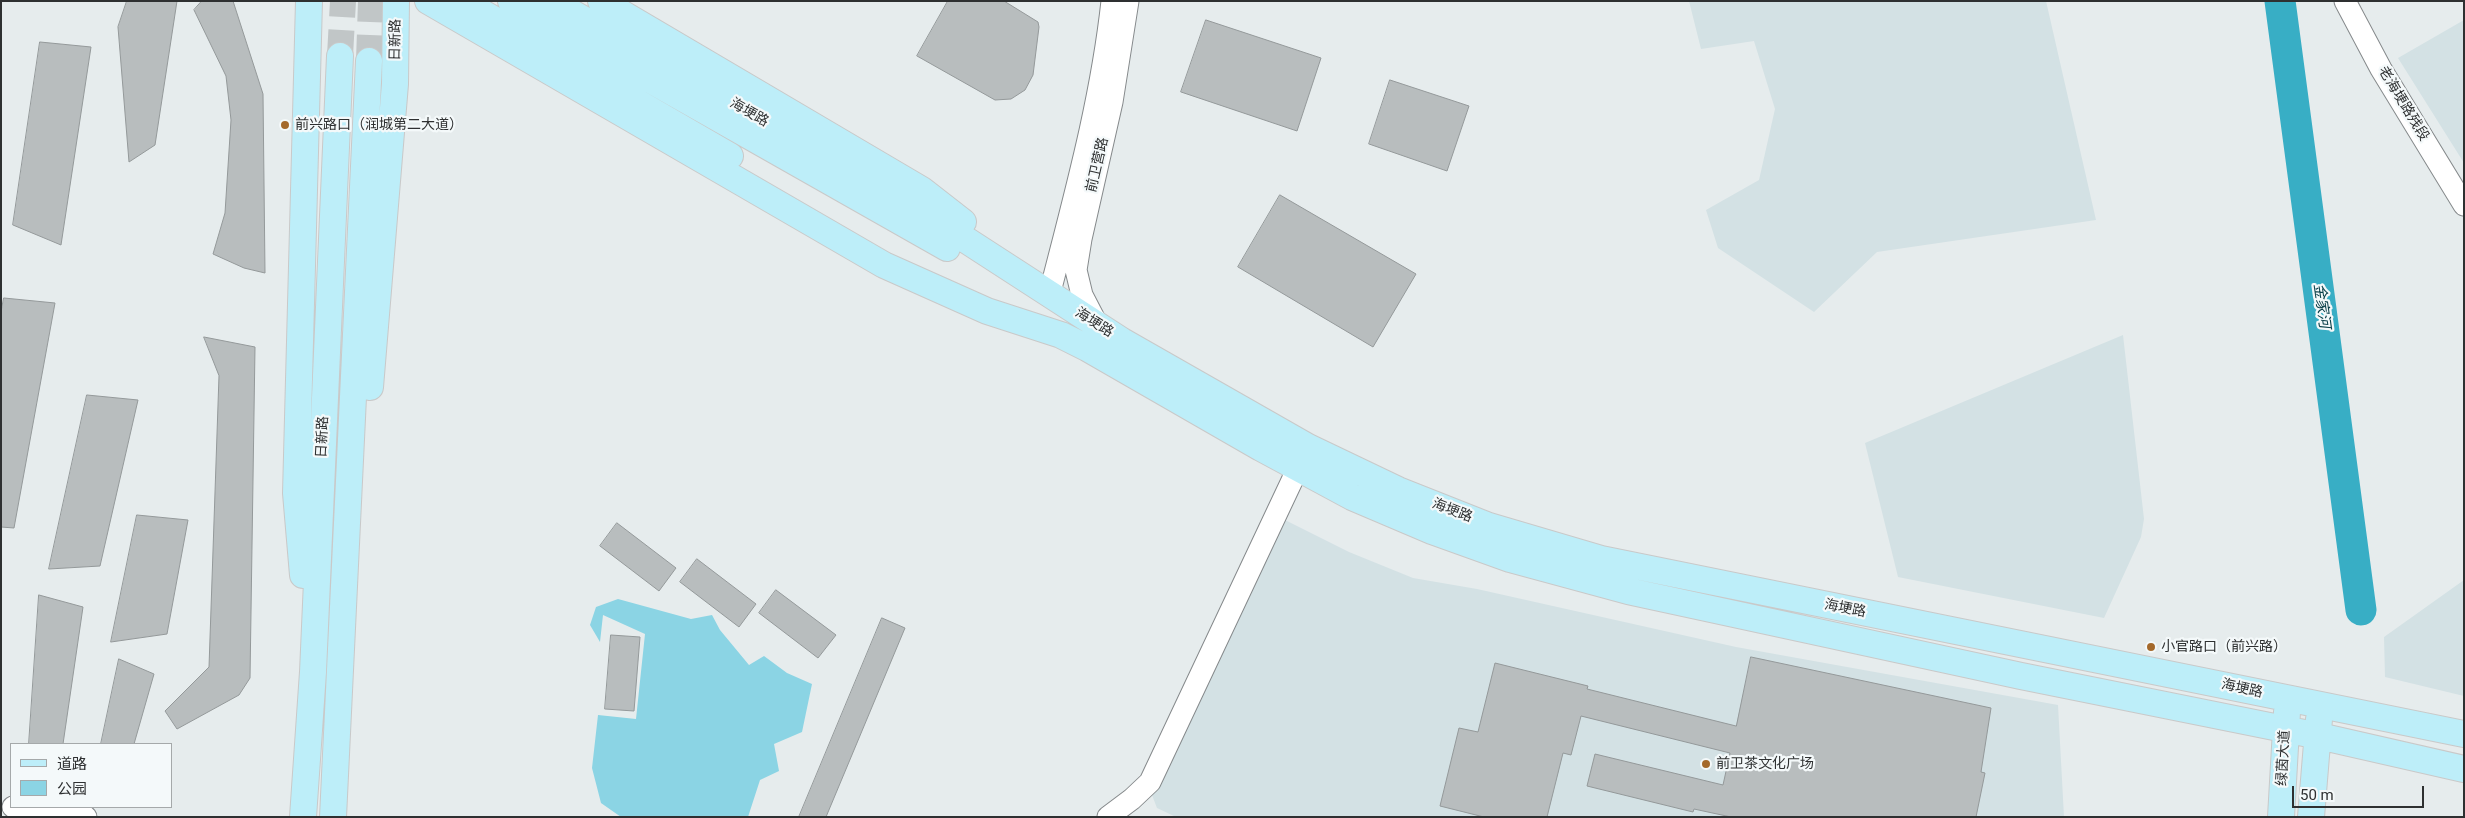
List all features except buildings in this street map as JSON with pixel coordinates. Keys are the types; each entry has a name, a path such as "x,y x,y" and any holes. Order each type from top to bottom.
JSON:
{"main road":[{"path":"309,1 296,493 312,672"},
{"name":"日新路","path":"341,646 370,399 395,84 396,1"},
{"path":"428,1 884,265 987,311 1061,335"},
{"name":"海埂路","path":"462,1 674,122 808,204 922,264 982,291 1352,497 1432,531 1510,559 1619,588 2021,676 2319,736 2464,769"},
{"path":"511,1 883,214 1006,280 1049,296"},
{"name":"海埂路","path":"551,1 831,159 963,238 1049,296 1308,447 1398,490 1490,526 1601,559 2464,734"},
{"path":"601,1 922,190 1016,264 1049,296"},
{"name":"日新路","path":"303,817 312,672 340,56"},
{"name":"日新路","path":"332,817 369,61"},
{"name":"绿茵大道","path":"2281,817 2288,699"},
{"path":"2312,817 2320,706"}],"street":[{"name":"前卫营路","path":"1049,296 1092,123 1112,1"},
{"name":"前卫营路","path":"1096,324 1082,294 1076,270 1112,102 1128,1"},
{"name":"老海埂路残段","path":"2345,1 2381,69 2464,205"},
{"path":"1108,817 1132,800 1150,782 1298,468"},
{"path":"19,808 86,817"}],"shaded area":[{"path":"1689,1 2046,1 2096,220 1877,252 1814,312 1718,248 1706,210 1759,180 1775,109 1754,41 1701,49"},
{"path":"2464,20 2464,163 2398,58"},
{"path":"2123,335 2144,519 2141,537 2104,618 1898,577 1865,443"},
{"path":"1283,519 1349,552 1413,578 1477,589 1736,647 2058,705 2064,817 1176,817 1157,808 1152,795"},
{"path":"2464,580 2464,696 2385,677 2384,637"}],"green space":[{"path":"618,599 691,619 712,615 720,630 749,665 764,656 787,673 812,684 802,732 774,744 779,771 760,780 748,817 621,817 601,803 592,768 598,715 636,719 645,634 603,615 600,642 590,625 596,607"}],"waterway":[{"name":"金家河","path":"2280,1 2361,610"}],"tunnel":[{"path":"340,56 343,1"},
{"path":"369,61 371,1"}],"place":[{"name":"前兴路口（润城第二大道）","path":"285,125"},
{"name":"小官路口（前兴路）","path":"2151,647"},
{"name":"前卫茶文化广场","path":"1706,764"}]}
